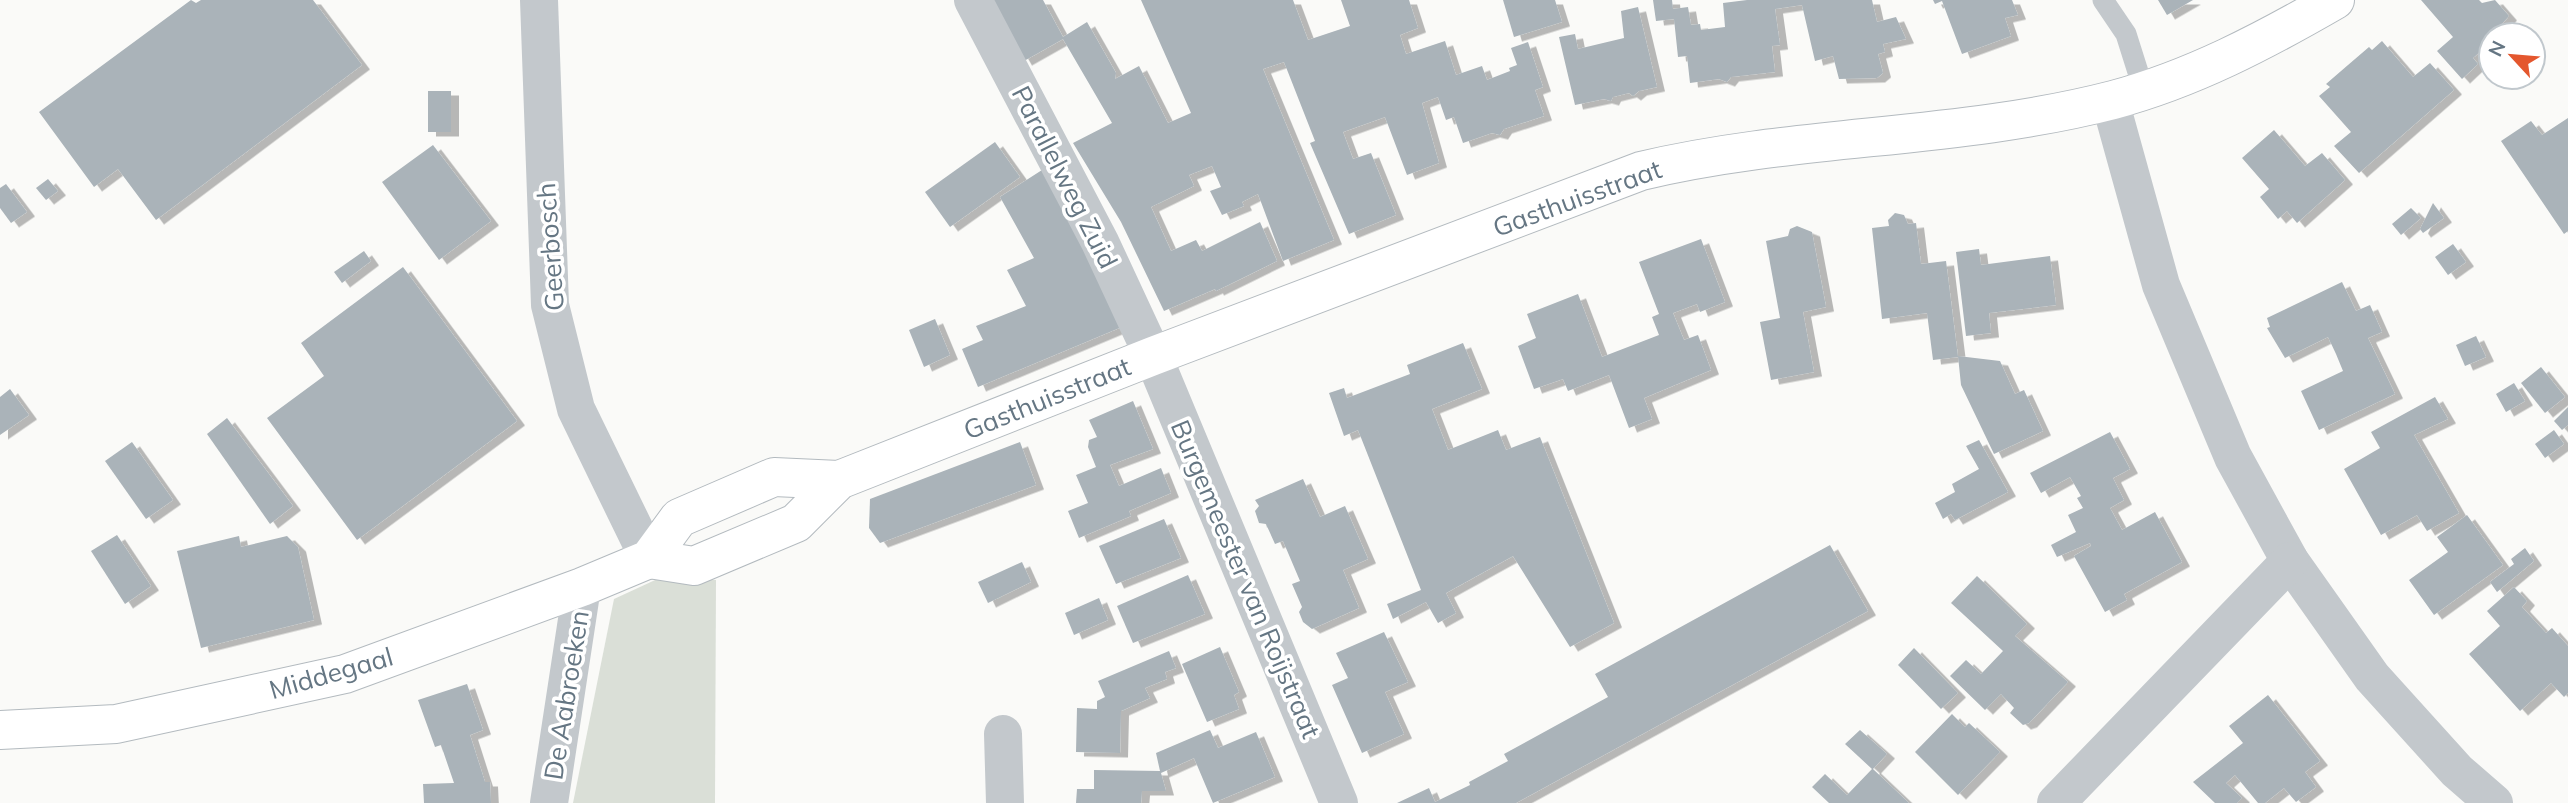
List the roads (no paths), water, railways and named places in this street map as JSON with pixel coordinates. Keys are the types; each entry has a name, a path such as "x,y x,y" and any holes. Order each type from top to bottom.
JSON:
{"street":[{"name":"Geerbosch","path":"539,0 550,305 576,409 649,559"},
{"name":"Parallelweg Zuid","path":"972,0 1100,242 1153,356"},
{"name":"Gasthuisstraat","path":"839,480 774,477 679,518 649,559 694,566 796,523 839,480 1153,356 1641,171 1701,156 1985,124 2127,96 2188,76 2334,0"},
{"path":"2127,96 2161,285 2233,457 2290,561 2372,677 2457,771 2494,803"},
{"name":"Burgemeester van Roijstraat","path":"1153,356 1339,803"},
{"name":"Middegaal","path":"0,730 116,724 345,674 582,587 649,559"},
{"path":"2056,803 2290,561"},
{"name":"De Aabroeken","path":"549,803 582,587"},
{"path":"1003,734 1005,803"}],"lane":[{"path":"2103,0 2126,34 2127,96"}]}
